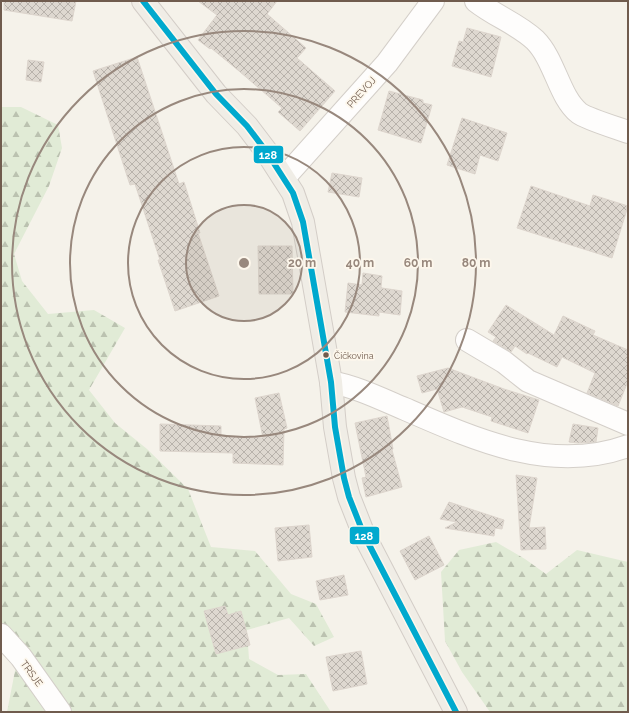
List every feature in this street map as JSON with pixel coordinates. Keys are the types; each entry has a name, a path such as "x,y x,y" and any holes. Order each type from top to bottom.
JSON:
{"main road":[{"path":"143,1 216,94 247,126 266,151 284,178 298,206 303,222 331,382 335,427 349,497 364,535 456,712"}],"street":[{"name":"PREVOJ","path":"284,178 387,63 433,1"},
{"path":"476,1 521,29 545,51 571,104 580,114 628,132"},
{"path":"467,340 504,362 528,381 628,424"},
{"path":"331,382 348,385 435,422 485,441 519,451 558,456 593,456 628,446"},
{"name":"TRSJE","path":"1,635 21,657 60,712"}],"green space":[{"path":"1,107 21,107 58,125 62,148 49,186 14,254 22,281 48,314 94,310 125,328 89,390 115,423 147,449 188,489 211,547 255,551 291,594 316,604 334,637 314,646 289,618 247,630 249,659 278,675 306,674 331,712 7,712 20,645 1,631"},
{"path":"496,542 525,559 546,574 577,550 628,562 628,712 490,712 462,672 445,641 441,572 459,550"}],"building":[{"path":"4,1 76,1 72,21 4,10"},
{"path":"198,1 277,1 267,14 306,48 297,58 335,91 300,131 278,112 282,108 211,48 210,49 198,40 217,15"},
{"path":"467,28 501,37 491,77 452,66 459,41 463,42"},
{"path":"137,57 179,184 184,182 200,233 198,233 219,296 175,311 135,184 130,185 93,71"},
{"path":"28,60 44,62 41,82 26,80"},
{"path":"389,91 423,100 423,103 432,105 421,143 378,130"},
{"path":"462,118 507,133 498,161 480,155 475,174 447,165"},
{"path":"332,173 362,178 359,197 328,192"},
{"path":"531,186 590,206 593,195 628,206 612,258 517,228"},
{"path":"258,246 292,246 293,294 259,294"},
{"path":"363,273 382,276 382,288 402,291 400,315 379,312 379,316 345,312 348,283 362,285"},
{"path":"506,305 554,335 563,316 595,331 593,335 628,350 628,381 618,406 587,393 595,373 562,357 557,367 528,353 527,354 515,346 511,352 493,341 496,337 488,332"},
{"path":"448,368 504,389 539,400 528,433 491,421 492,417 462,407 444,412 437,389 422,393 417,376"},
{"path":"279,393 287,428 284,429 283,465 233,463 233,453 160,451 160,424 221,426 221,436 263,438 255,398"},
{"path":"387,416 392,450 402,487 366,497 362,478 366,477 355,423"},
{"path":"573,424 598,428 596,442 569,442"},
{"path":"516,475 537,478 529,528 545,527 546,549 521,550"},
{"path":"449,502 504,520 502,529 495,528 494,536 445,528 457,522 440,519"},
{"path":"309,525 312,557 278,561 275,528"},
{"path":"429,536 444,565 415,580 400,551"},
{"path":"344,575 348,595 320,600 316,581"},
{"path":"225,606 228,615 241,611 250,645 216,654 204,611"},
{"path":"361,651 367,684 333,691 326,657"}],"transit line":[{"name":"128","path":"143,1 216,94 247,126 266,151 293,193 303,222 331,382 335,427 349,497 364,535 456,712"}],"place":[{"name":"Čičkovina","path":"326,355"}]}
